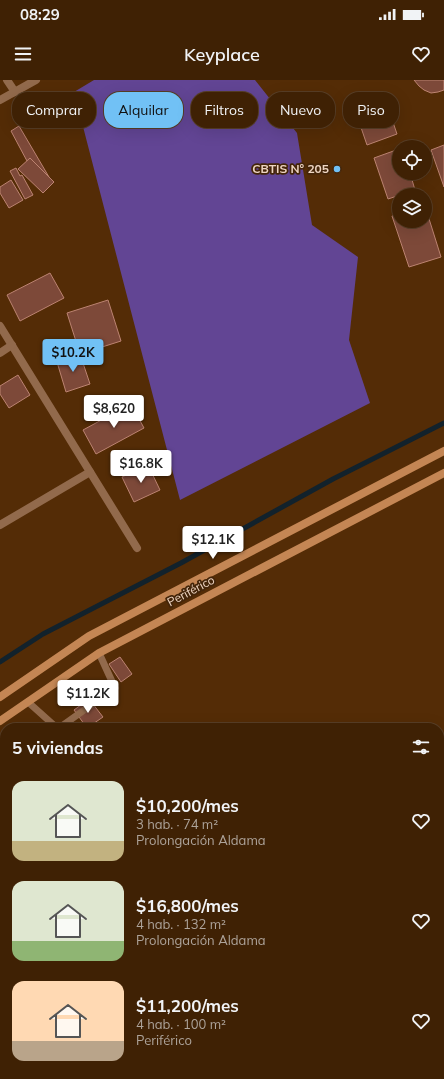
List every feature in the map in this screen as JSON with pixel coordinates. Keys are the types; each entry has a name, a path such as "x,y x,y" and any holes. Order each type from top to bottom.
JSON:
{"main road":[{"name":"Periférico","path":"0,697 89,636 444,451"},
{"name":"Periférico","path":"0,721 99,653 444,473"}],"street":[{"path":"8,80 15,92 36,80"},
{"path":"0,100 12,94"},
{"path":"0,326 137,548"},
{"path":"0,353 12,345"},
{"path":"0,525 90,472"}],"lane":[{"path":"65,723 115,688 99,653"},
{"path":"28,702 52,723"}],"shaded area":[{"path":"94,80 255,80 266,94 266,128 293,128 297,133 312,225 358,257 349,340 370,403 180,500 83,128 96,128 96,92 74,92"}],"building":[{"path":"414,80 444,80 444,90 431,93 424,90"},
{"path":"16,128 20,128 49,177 30,158 27,161 11,131"},
{"path":"361,128 395,128 397,134 367,145"},
{"path":"444,145 444,187 432,153 432,150"},
{"path":"392,152 392,180 412,180 414,188 392,188 392,198 388,199 374,158"},
{"path":"30,158 54,182 43,193 18,169"},
{"path":"16,168 20,176 22,175 33,195 25,199 10,171"},
{"path":"11,180 23,200 9,208 0,193 0,187"},
{"path":"396,228 432,228 441,257 409,267"},
{"path":"50,273 64,298 20,321 7,295"},
{"path":"108,300 121,341 80,354 67,313"},
{"path":"80,354 90,384 66,392 57,362"},
{"path":"18,375 30,395 9,408 0,394 0,386"},
{"path":"131,404 144,428 96,454 83,430"},
{"path":"148,465 160,490 134,502 122,477"},
{"path":"120,657 132,674 121,682 109,664"},
{"path":"89,699 103,717 94,723 83,723 74,710"}],"waterway":[{"path":"0,662 43,634 181,563 333,479 444,423"}],"place":[{"name":"CBTIS N° 205","path":"337,169"}]}
